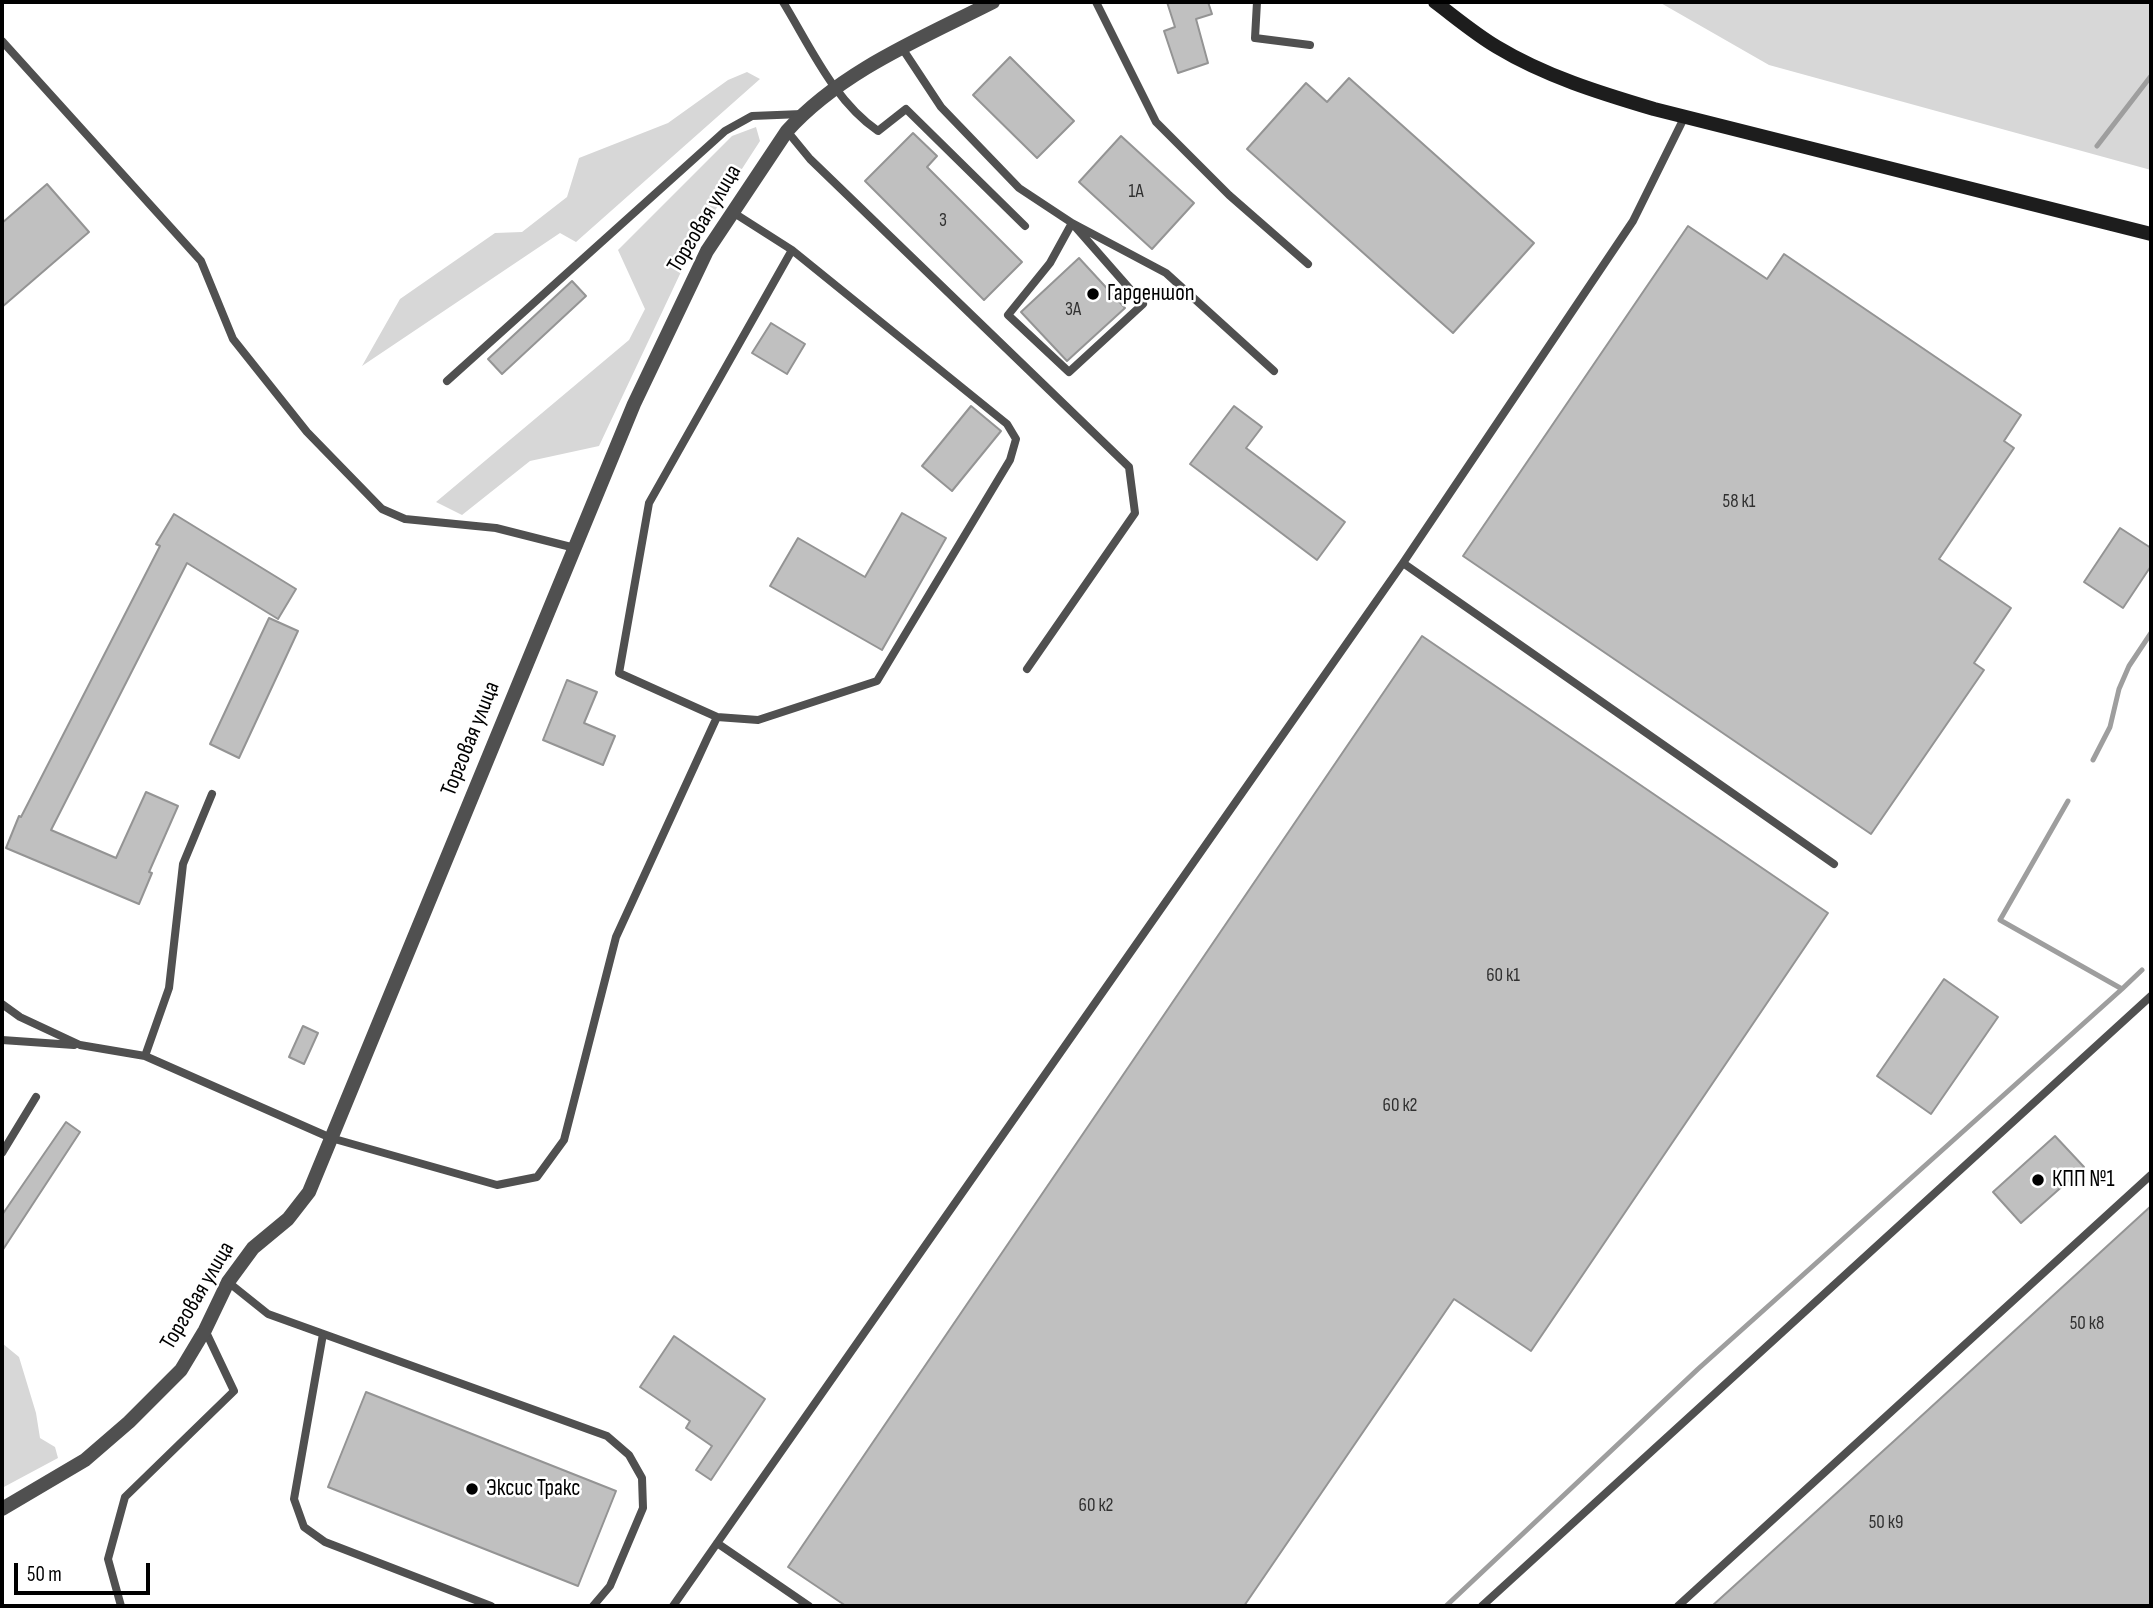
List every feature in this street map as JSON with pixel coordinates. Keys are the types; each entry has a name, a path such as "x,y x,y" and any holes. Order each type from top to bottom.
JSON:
{"main road":[{"path":"1435,2 1497,47 1545,71 1597,92 2151,234"}],"street":[{"name":"Торговая улица","path":"2,1508 85,1460 129,1422 181,1370 205,1330 228,1282 253,1248 288,1219 309,1192 645,380 707,251 787,131 802,114 835,88 902,48 993,2"}],"lane":[{"path":"783,2 835,88 863,120 878,131 906,110 1024,226"},
{"path":"1096,2 1156,122 1229,195 1308,264"},
{"path":"1257,2 1255,38 1310,45"},
{"path":"2,41 201,261 233,339 307,432 382,509 405,519 496,528 575,548"},
{"path":"902,48 940,107 1019,188 1072,223 1166,273 1275,371"},
{"path":"447,381 725,131 752,116 802,114"},
{"path":"673,1606 1404,564 1633,221 1685,116"},
{"path":"787,131 810,159 1129,467 1135,513 1027,669"},
{"path":"734,213 792,250 1007,424 1016,439 1010,460 877,681 758,720 717,717 619,673 649,503 792,250"},
{"path":"1072,223 1143,304 1069,372 1008,315 1050,263 1072,223"},
{"path":"1404,564 1833,864"},
{"path":"2,1040 80,1045 145,1056 331,1139 497,1185 537,1177 564,1139 616,937 717,717"},
{"path":"145,1056 169,988 183,864 212,793"},
{"path":"1482,1606 2151,996"},
{"path":"2,1004 20,1017 80,1045"},
{"path":"2,1153 36,1097"},
{"path":"1678,1606 2151,1175"},
{"path":"228,1282 268,1314 607,1436 629,1455 642,1478 643,1507 610,1586 593,1606"},
{"path":"121,1606 108,1559 125,1497 234,1391 205,1330"},
{"path":"323,1334 294,1499 304,1527 325,1542 491,1606"},
{"path":"717,1543 808,1606"}],"shaded area":[{"path":"1659,2 2151,2 2151,170 1769,65"},
{"path":"747,72 760,79 576,242 560,233 362,366 400,299 495,233 522,232 567,197 579,158 668,123 728,80"},
{"path":"756,127 760,141 696,240 599,446 530,461 462,515 436,502 629,340 645,309 618,250 732,136"},
{"path":"2,1343 19,1357 36,1413 40,1438 55,1447 58,1458 2,1488"}],"building":[{"path":"1167,2 1208,2 1212,14 1196,19 1208,63 1178,73 1164,31 1175,27"},
{"path":"1010,57 1074,121 1037,158 973,95"},
{"path":"1349,78 1534,243 1453,333 1247,149 1306,83 1327,102"},
{"path":"913,133 937,156 927,167 1022,262 984,300 865,181"},
{"path":"1121,136 1194,203 1152,249 1079,182"},
{"path":"47,184 89,232 2,307 2,223"},
{"path":"1688,226 1767,279 1784,254 2021,415 2004,441 2014,448 1939,559 2011,608 1974,663 1984,670 1871,834 1463,556"},
{"path":"1079,258 1125,308 1067,361 1021,312"},
{"path":"572,281 586,296 502,374 488,359"},
{"path":"771,323 805,344 787,374 752,353"},
{"path":"971,406 1001,431 952,491 922,466"},
{"path":"1234,406 1262,427 1246,448 1345,522 1317,560 1190,464"},
{"path":"902,513 946,538 882,650 770,586 798,538 865,577"},
{"path":"174,514 296,589 278,619 187,563 51,830 116,858 146,792 178,806 149,872 152,873 139,904 6,848 19,816 21,817 160,546 156,544"},
{"path":"2120,528 2151,548 2151,566 2123,608 2084,582"},
{"path":"269,618 298,631 239,758 210,744"},
{"path":"1422,636 1828,913 1531,1351 1454,1299 1244,1606 846,1606 788,1567"},
{"path":"567,680 597,692 584,723 615,736 603,765 543,740"},
{"path":"1944,979 1998,1017 1931,1114 1877,1076"},
{"path":"303,1026 318,1033 304,1064 289,1057"},
{"path":"66,1122 80,1132 2,1251 2,1215"},
{"name":"КПП №1","path":"2055,1136 2084,1167 2021,1223 1993,1192"},
{"path":"2151,1206 2151,1606 1712,1606 1894,1441"},
{"path":"674,1336 765,1399 711,1480 696,1470 712,1446 686,1428 690,1421 640,1387"},
{"name":"Эксис Тракс","path":"366,1392 616,1491 578,1586 328,1487"}],"waterway":[{"path":"2097,146 2151,76"},
{"path":"2093,760 2110,727 2119,689 2129,666 2151,633"},
{"path":"1446,1606 1698,1369 2122,989 2000,920 2068,801"},
{"path":"2122,989 2142,970"}],"place":[{"name":"Гарденшоп","path":"1093,294"},
{"name":"КПП №1","path":"2038,1180"},
{"name":"Эксис Тракс","path":"472,1489"}]}
